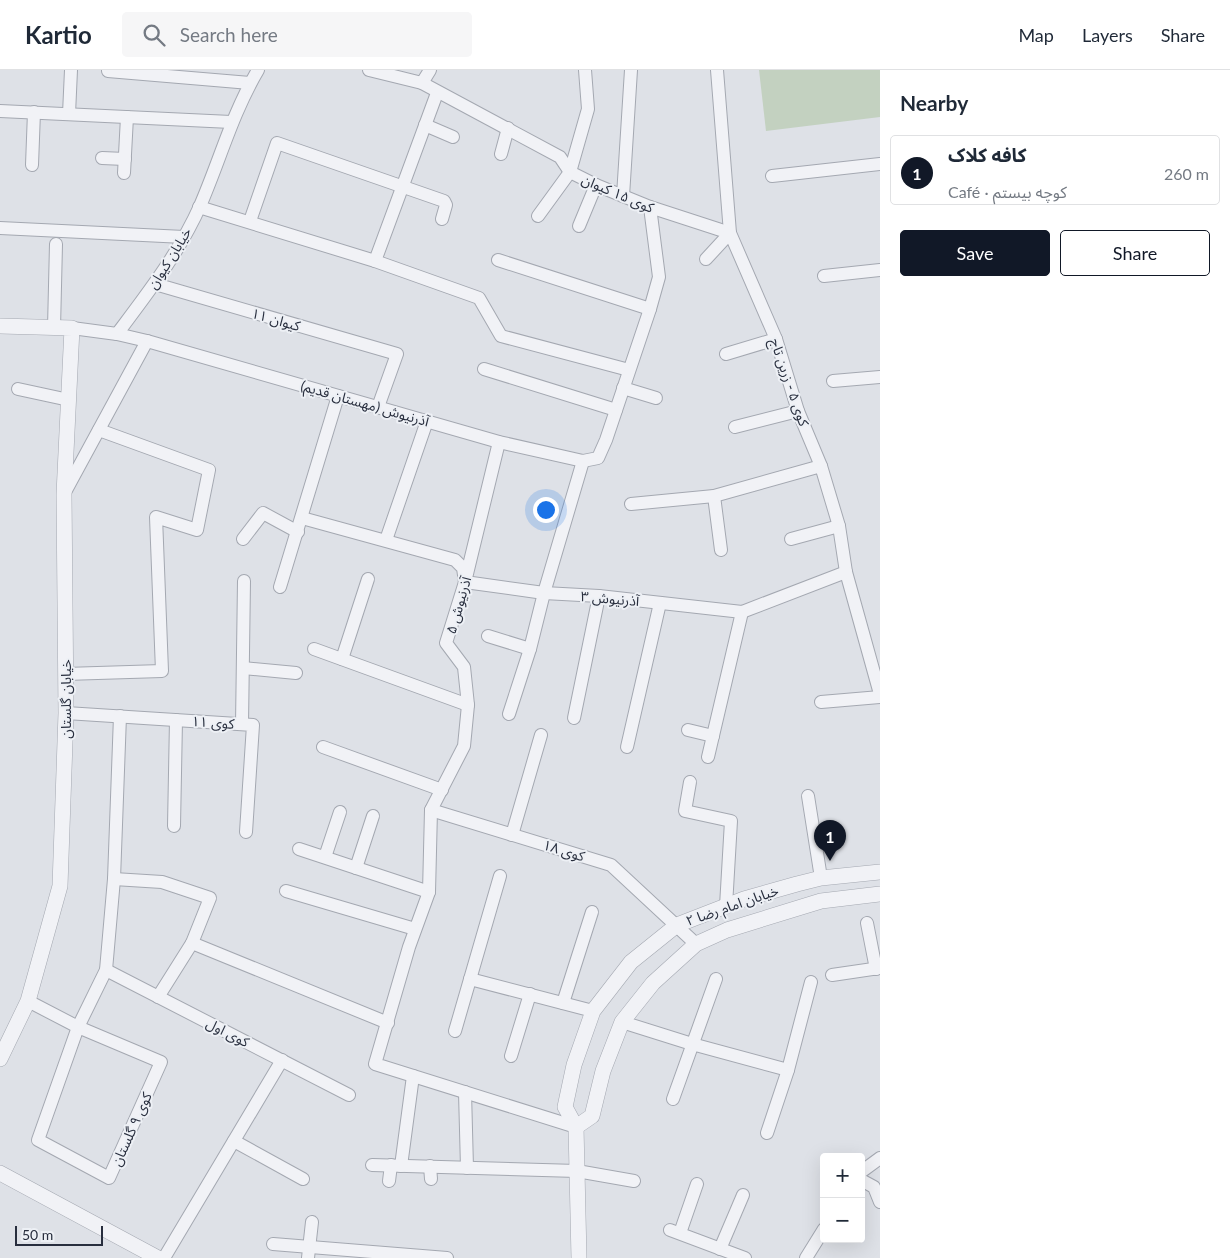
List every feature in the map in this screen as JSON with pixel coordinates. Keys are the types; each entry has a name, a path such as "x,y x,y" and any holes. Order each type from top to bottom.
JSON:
{"street":[{"path":"69,114 71,70"},
{"name":"خیابان کیوان","path":"117,334 155,284 184,237 200,207 231,122 258,70"},
{"name":"کوی ۱۵ کیوان","path":"369,70 422,83 437,93 508,128 560,157 570,172 596,185 650,207 730,233"},
{"path":"422,83 430,70"},
{"path":"538,216 570,172 588,109 584,70"},
{"path":"622,196 631,70"},
{"name":"کوی ۵ - زرین تاج","path":"716,70 730,233 776,339 798,411 821,466 839,526 846,572 880,695"},
{"path":"108,71 250,83"},
{"path":"375,260 437,93"},
{"path":"0,111 231,122"},
{"path":"32,165 34,112"},
{"path":"124,173 127,117"},
{"path":"425,125 454,137"},
{"path":"501,154 508,128"},
{"path":"250,221 277,143 446,202 442,219"},
{"path":"102,158 125,159"},
{"path":"772,176 880,164"},
{"path":"579,226 596,185"},
{"path":"200,207 375,260 479,298 501,336 629,370"},
{"path":"509,714 530,649 544,593 583,461 598,458 616,410 659,277 650,207"},
{"path":"0,228 184,237"},
{"path":"706,259 730,233"},
{"path":"54,328 56,244"},
{"path":"498,260 650,309"},
{"path":"824,276 880,270"},
{"name":"کیوان ۱۱","path":"155,284 397,354 378,407"},
{"path":"0,326 72,328 117,334"},
{"name":"خیابان گلستان","path":"0,1059 28,1001 60,886 66,713 64,494 72,328"},
{"name":"آذرنیوش (مهستان قدیم)","path":"117,334 499,442 583,461"},
{"path":"726,354 776,339"},
{"path":"64,494 147,341"},
{"path":"484,369 616,410"},
{"path":"833,381 880,377"},
{"path":"623,388 656,398"},
{"path":"18,390 69,400"},
{"path":"280,587 338,396"},
{"path":"735,427 798,411"},
{"path":"386,540 427,421"},
{"path":"65,674 162,671 156,517 197,530 209,470 99,430"},
{"name":"آذرنیوش ۵","path":"431,810 464,746 468,705 464,667 446,643 465,582 499,442"},
{"path":"631,504 714,496 821,466"},
{"path":"714,496 721,550"},
{"path":"244,539 263,513 298,532"},
{"path":"302,518 454,560 463,568 465,582"},
{"path":"791,539 839,526"},
{"name":"آذرنیوش ۳","path":"465,582 544,593 599,596 742,612 846,572"},
{"path":"342,659 368,579"},
{"path":"242,724 244,582"},
{"path":"574,718 599,596"},
{"path":"628,747 660,603"},
{"path":"708,757 742,612"},
{"path":"488,636 530,649"},
{"path":"314,649 468,705"},
{"path":"243,668 296,673"},
{"path":"822,702 880,695"},
{"name":"کوی ۱۱","path":"66,713 253,725 246,832"},
{"path":"106,970 114,879 120,716"},
{"path":"174,826 176,720"},
{"path":"688,730 712,736"},
{"path":"512,835 541,734"},
{"path":"323,746 442,790"},
{"path":"690,782 685,811 731,821 726,906"},
{"path":"808,796 822,878"},
{"path":"431,810 429,892 415,929 375,1064 576,1127"},
{"name":"کوی ۱۸","path":"431,810 611,865 696,944"},
{"path":"325,857 340,812"},
{"path":"356,868 373,816"},
{"path":"299,849 429,892"},
{"name":"خیابان امام رضا ۲","path":"579,1258 576,1127 565,1107 574,1065 593,1011 631,962 677,925 726,906 822,878 880,872"},
{"path":"454,1031 500,876"},
{"path":"114,879 162,882 210,898 192,943 158,997"},
{"path":"286,891 415,929"},
{"name":"خیابان امام رضا ۲","path":"576,1127 592,1116 603,1071 622,1022 653,983 696,944 727,930 821,901 880,894"},
{"path":"564,1003 592,912"},
{"path":"832,975 878,968 867,923"},
{"path":"192,943 388,1023"},
{"name":"کوی ۹ گلستان","path":"28,1001 78,1027 162,1062 109,1178 38,1140 78,1027 106,970"},
{"name":"کوی اول","path":"106,970 350,1095"},
{"path":"470,979 593,1011"},
{"path":"673,1099 716,979"},
{"path":"767,1133 788,1070 811,982"},
{"path":"511,1056 530,994"},
{"path":"622,1022 692,1044 788,1070"},
{"path":"0,1173 158,1258 234,1141 282,1060"},
{"path":"389,1182 396,1165 413,1076"},
{"path":"465,1092 467,1168"},
{"path":"234,1141 302,1179"},
{"path":"865,1169 880,1158"},
{"path":"372,1165 396,1165 431,1173 467,1168 577,1171 634,1181"},
{"path":"865,1182 877,1187 880,1202"},
{"path":"697,1184 675,1232 742,1258"},
{"path":"720,1249 743,1195"},
{"path":"308,1253 312,1222"},
{"path":"806,1258 820,1235"},
{"path":"273,1244 308,1253 447,1258"}],"green space":[{"path":"759,70 880,70 880,117 766,131"}],"place":[{"name":"کافه کلاک","path":"830,861"}]}
